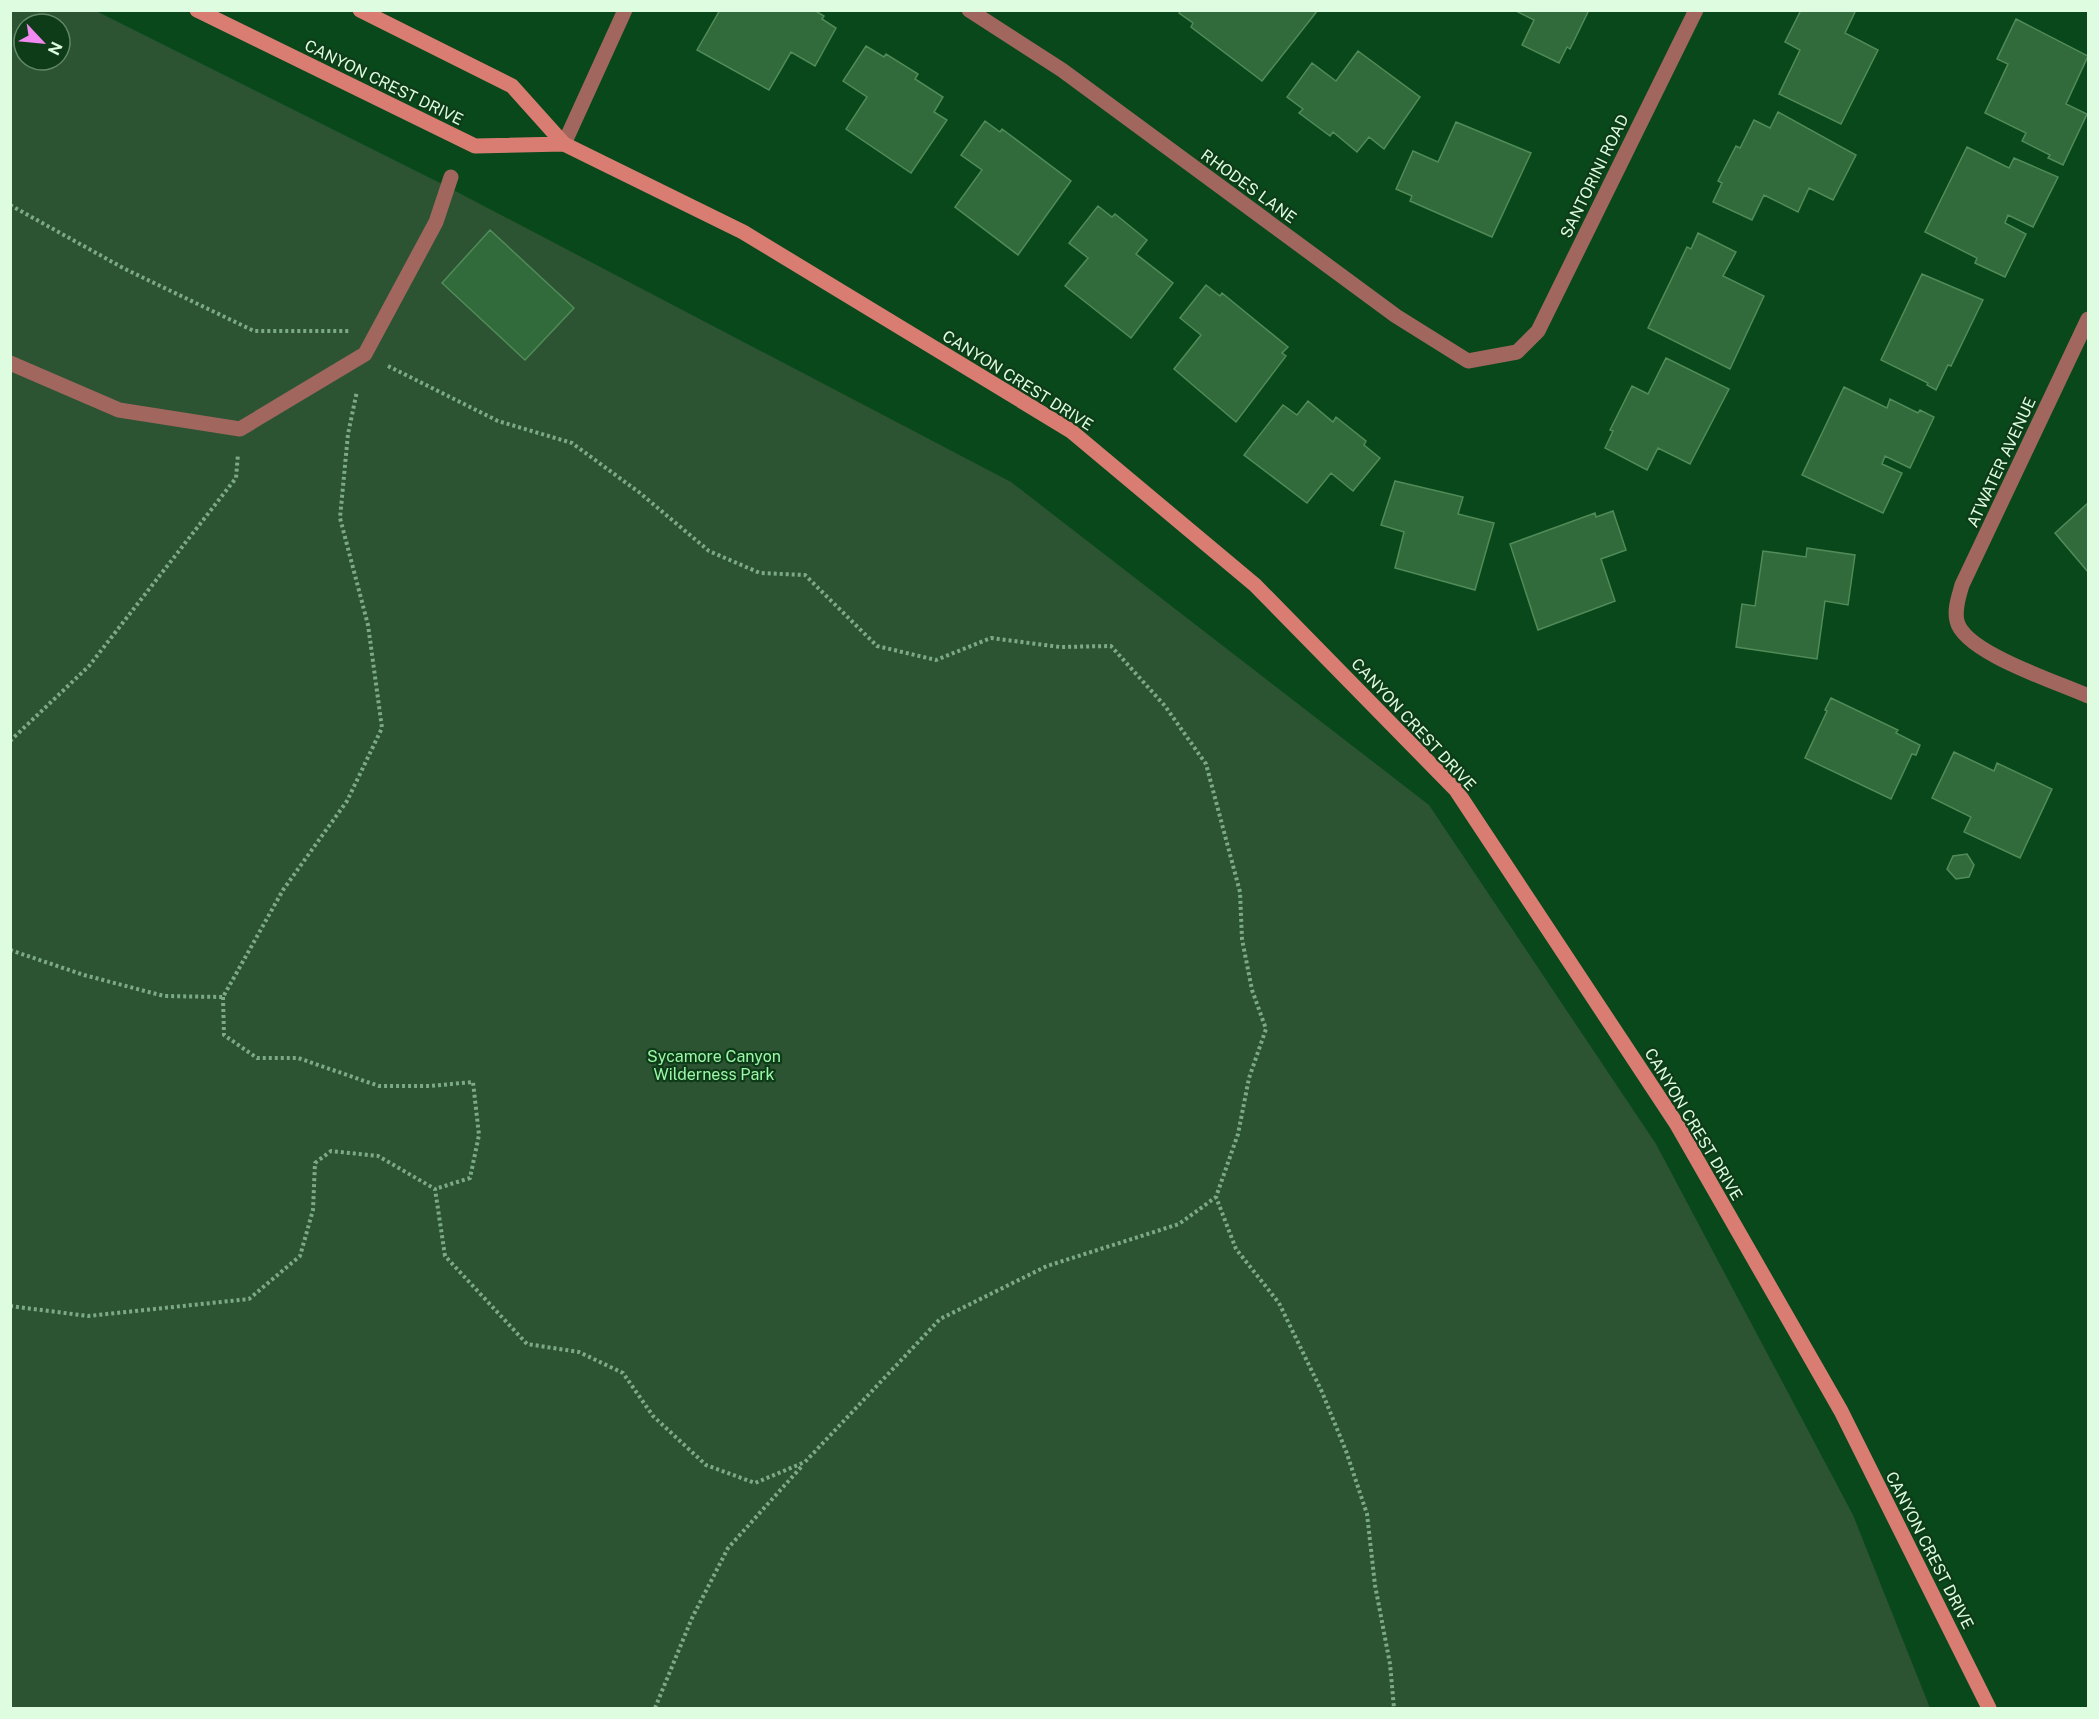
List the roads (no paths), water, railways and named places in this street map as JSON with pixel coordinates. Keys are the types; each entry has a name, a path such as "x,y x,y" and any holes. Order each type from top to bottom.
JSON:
{"main road":[{"name":"CANYON CREST DRIVE","path":"197,10 475,146 564,144"},
{"name":"CANYON CREST DRIVE","path":"360,10 512,86 564,144 743,232 1071,431 1255,585 1456,790 1676,1123 1840,1411 1989,1708"}],"street":[{"path":"564,144 625,10"},
{"name":"RHODES LANE","path":"969,10 1062,70 1396,316 1459,356 1468,361 1517,352"},
{"name":"SANTORINI ROAD","path":"1517,352 1538,331 1696,10"},
{"path":"10,363 119,410 240,429 364,354 436,222 451,177"},
{"name":"ATWATER AVENUE","path":"2088,319 1962,585 1956,612 1957,622 1967,637 1981,648 2088,696"}],"park label":[{"name":"Sycamore Canyon Wilderness Park","path":"714,1065"}]}
